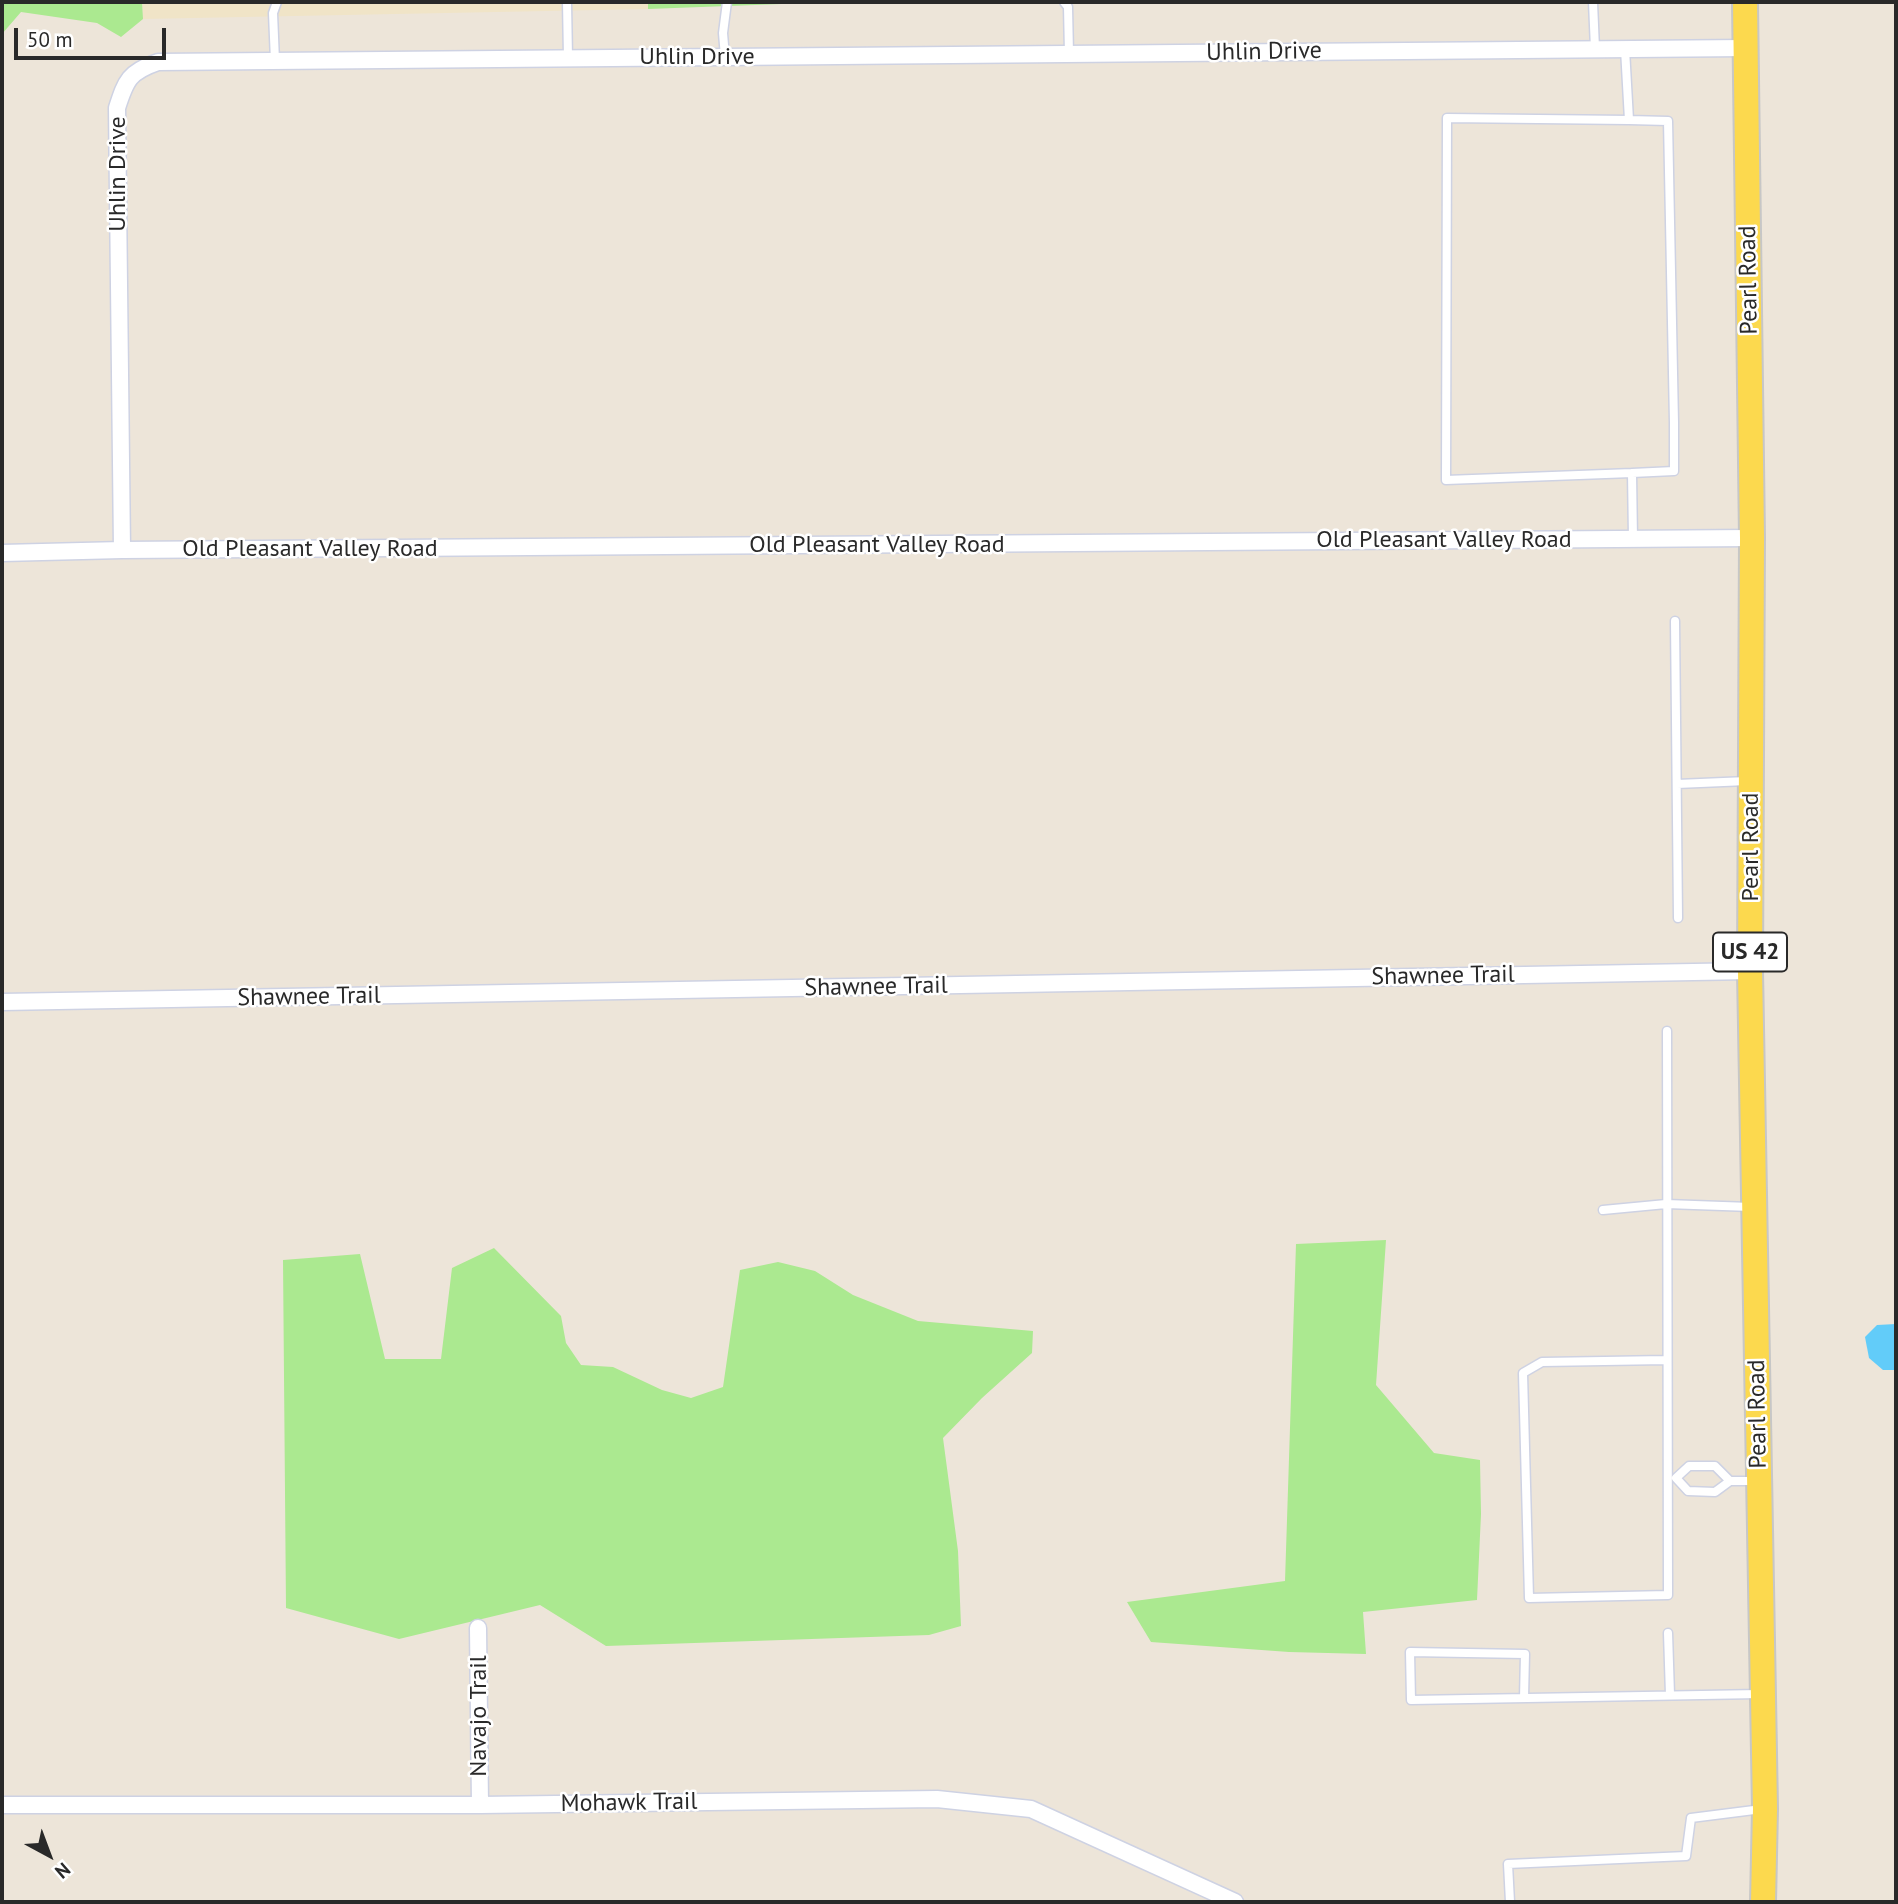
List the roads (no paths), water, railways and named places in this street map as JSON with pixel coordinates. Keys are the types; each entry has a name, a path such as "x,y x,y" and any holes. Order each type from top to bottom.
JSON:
{"main road":[{"name":"Pearl Road","path":"1745,2 1752,538 1751,971 1765,1809 1763,1902"}],"street":[{"name":"Uhlin Drive","path":"122,550 117,108 124,85 137,69 158,62 1746,48"},
{"name":"Old Pleasant Valley Road","path":"2,553 1752,538"},
{"name":"Shawnee Trail","path":"2,1002 1751,971"},
{"name":"Navajo Trail","path":"478,1628 480,1805"},
{"name":"Mohawk Trail","path":"2,1805 480,1805 937,1798 1031,1809 1235,1902"}],"lane":[{"path":"275,61 273,13 277,2"},
{"path":"567,2 568,58"},
{"path":"725,57 723,33 727,2"},
{"path":"1064,2 1068,8 1069,54"},
{"path":"1593,2 1595,49"},
{"path":"1625,49 1629,120"},
{"path":"1447,118 1629,120 1668,121 1674,471 1446,480 1447,118"},
{"path":"1632,473 1633,539"},
{"path":"1675,621 1678,918"},
{"path":"1677,783 1751,781"},
{"path":"1666,1360 1542,1362 1523,1373 1529,1598 1668,1595 1672,1478 1666,1360 1667,1031"},
{"path":"1603,1210 1666,1204 1754,1207"},
{"path":"1672,1478 1689,1466 1715,1466 1730,1481"},
{"path":"1672,1478 1688,1491 1715,1492 1730,1481 1759,1481"},
{"path":"1668,1633 1670,1695"},
{"path":"1524,1698 1525,1654 1410,1652 1411,1700 1763,1694"},
{"path":"1510,1902 1508,1864 1686,1856 1691,1818 1765,1809"}],"water":[{"path":"1896,1324 1896,1370 1883,1370 1869,1358 1865,1337 1877,1325"}]}
